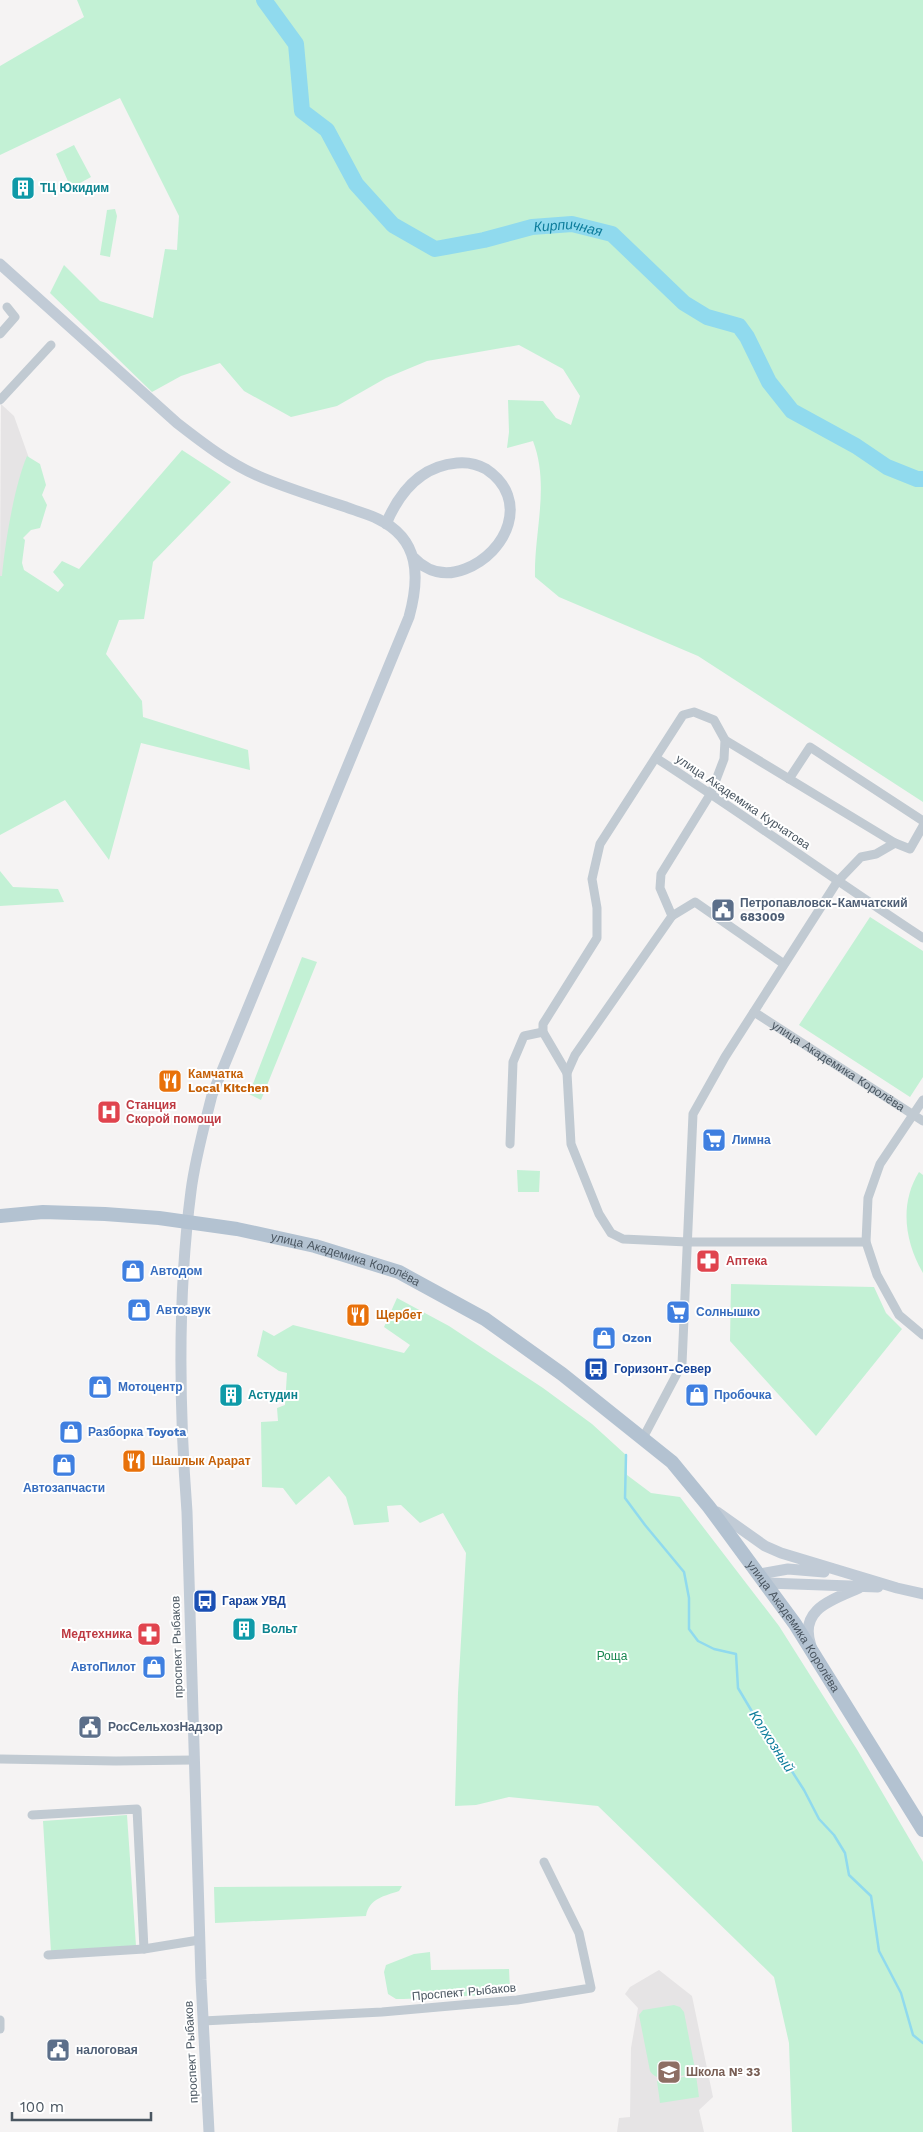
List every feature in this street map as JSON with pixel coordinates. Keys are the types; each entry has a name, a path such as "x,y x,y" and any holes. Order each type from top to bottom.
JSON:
{"main road":[{"path":"0,264 177,423 214,451 263,478 378,519 403,538 412,556 424,567 443,574 464,570 487,557 502,539 510,522 508,501 501,484 485,469 475,464 452,464 433,468 416,480 404,492 386,524"},
{"name":"проспект Рыбаков","path":"209,2132 199,1940 187,1512 181,1435 180,1364 188,1222 198,1154 212,1095 409,617 415,596 416,578 412,556"},
{"name":"улица Академика Королёва","path":"0,1216 43,1212 105,1214 237,1229 315,1246 399,1272 485,1319 562,1374 672,1462 764,1579 813,1651 923,1830"},
{"path":"709,1507 765,1546 781,1553 851,1575 923,1594"},
{"path":"764,1579 788,1569 851,1575"},
{"path":"764,1579 897,1588"},
{"path":"813,1651 808,1637 808,1624 812,1615 826,1602 863,1587"}],"street":[{"path":"0,334 16,317 7,307"},
{"path":"0,400 51,345"},
{"path":"656,758 683,715 694,712 714,720 725,740 895,843 910,850 923,826"},
{"path":"672,916 660,888 661,874 711,794 724,759 725,740"},
{"path":"789,778 810,747 923,821"},
{"name":"улица Академика Курчатова","path":"543,1032 543,1024 597,938 596,908 592,879 600,844 656,758 837,882 923,938"},
{"path":"643,1438 682,1364 693,1114 721,1065 837,882 860,858 876,854 895,843"},
{"path":"567,1073 575,1055 672,916 695,902 784,964"},
{"name":"улица Академика Королёва","path":"754,1012 923,1120"},
{"path":"510,1144 513,1062 524,1036 543,1032 567,1073 571,1144 598,1214 611,1233 623,1239 687,1242 866,1242"},
{"path":"923,1100 880,1164 868,1198 866,1242 877,1275 899,1315 923,1335"},
{"path":"0,1759 194,1760"},
{"path":"32,1815 137,1809 144,1950"},
{"name":"Проспект Рыбаков","path":"203,2021 382,2012 517,2000 590,1988 579,1934 544,1862"},
{"path":"48,1954 144,1950 199,1940"},
{"path":"0,2020 0,2029"}],"shaded area":[{"path":"1,404 14,416 30,461 5,577 0,576"},
{"name":"Школа № 33","path":"659,1970 692,1996 713,2097 699,2110 704,2132 617,2132 619,2118 630,2117 631,2048 638,2008 625,1994 630,1987"}],"green space":[{"path":"77,0 923,0 923,802 698,656 559,597 535,577 541,492 538,458 533,441 507,448 509,432 508,400 543,401 556,418 571,425 580,396 563,369 519,345 427,361 386,378 337,406 291,417 244,391 220,363 181,376 152,392 50,293 64,265 100,301 153,318 165,249 177,250 179,216 120,98 0,155 0,66 84,17"},
{"path":"74,145 91,177 71,188 56,154"},
{"path":"115,209 117,216 110,257 100,255 107,210"},
{"path":"182,450 231,482 153,562 144,619 119,620 106,654 142,701 143,717 248,750 250,770 141,743 109,860 65,800 0,835 0,576 2,576 14,499 27,456 40,464 46,485 42,495 47,505 40,528 31,530 23,538 25,540 22,563 24,570 58,592 64,585 53,572 62,561 79,569"},
{"path":"0,871 13,887 58,889 64,902 0,906"},
{"path":"870,917 923,951 923,1077 910,1097 799,1025"},
{"path":"302,957 317,962 261,1100 249,1094"},
{"path":"517,1170 540,1171 539,1192 518,1192"},
{"path":"919,1172 923,1175 923,1273 912,1249 907,1223 909,1197"},
{"path":"731,1284 874,1287 886,1313 902,1329 816,1436 730,1341"},
{"name":"Роща","path":"397,1298 449,1326 543,1388 592,1424 626,1455 627,1475 651,1493 680,1497 779,1626 858,1751 923,1862 923,2132 792,2132 789,2043 774,1977 598,1806 509,1797 476,1805 455,1806 458,1693 466,1553 443,1513 420,1523 401,1505 387,1506 389,1522 354,1525 346,1497 329,1476 296,1505 283,1488 262,1487 261,1422 278,1421 277,1408 285,1405 287,1373 279,1371 257,1356 263,1330 274,1336 293,1325 404,1353 410,1345 384,1327"},
{"path":"127,1815 136,1946 51,1952 43,1821"},
{"path":"402,1886 399,1891 374,1901 370,1905 366,1916 215,1923 214,1887"},
{"path":"430,1952 431,1970 509,1969 510,1991 507,1994 404,1999 396,1999 388,1994 384,1972 386,1965 414,1954"},
{"path":"674,2005 680,2007 684,2012 695,2069 691,2074 663,2078 654,2075 650,2071 639,2015 643,2010"},
{"path":"696,2075 699,2097 660,2103 657,2081"}],"waterway":[{"name":"Кирпичная","path":"264,0 296,44 302,111 327,130 356,184 393,225 435,249 484,240 532,227 572,224 612,234 684,303 707,317 739,326 747,337 769,382 792,411 856,446 887,467 917,479 923,479"},
{"name":"Колхозный","path":"626,1455 625,1498 684,1572 689,1598 689,1629 698,1641 714,1649 736,1654 738,1688 760,1725 768,1734 804,1790 819,1819 834,1835 845,1853 849,1875 871,1896 879,1951 901,1993 913,2035 923,2043"}],"place":[{"name":"ТЦ Юкидим","path":"23,188"},
{"name":"Петропавловск-Камчатский 683009","path":"723,910"},
{"name":"Камчатка Local Kitchen","path":"170,1081"},
{"name":"Станция Скорой помощи","path":"109,1112"},
{"name":"Лимна","path":"714,1140"},
{"name":"Аптека","path":"708,1261"},
{"name":"Автодом","path":"133,1271"},
{"name":"Автозвук","path":"139,1310"},
{"name":"Солнышко","path":"678,1312"},
{"name":"Щербет","path":"358,1315"},
{"name":"Ozon","path":"604,1338"},
{"name":"Горизонт-Север","path":"596,1369"},
{"name":"Мотоцентр","path":"100,1387"},
{"name":"Астудин","path":"231,1395"},
{"name":"Пробочка","path":"697,1395"},
{"name":"Разборка Toyota","path":"71,1432"},
{"name":"Шашлык Арарат","path":"134,1461"},
{"name":"Автозапчасти","path":"64,1465"},
{"name":"Гараж УВД","path":"205,1601"},
{"name":"Вольт","path":"244,1629"},
{"name":"Медтехника","path":"149,1634"},
{"name":"АвтоПилот","path":"154,1667"},
{"name":"РосСельхозНадзор","path":"90,1727"},
{"name":"налоговая","path":"58,2050"},
{"name":"Школа № 33","path":"669,2072"}]}
